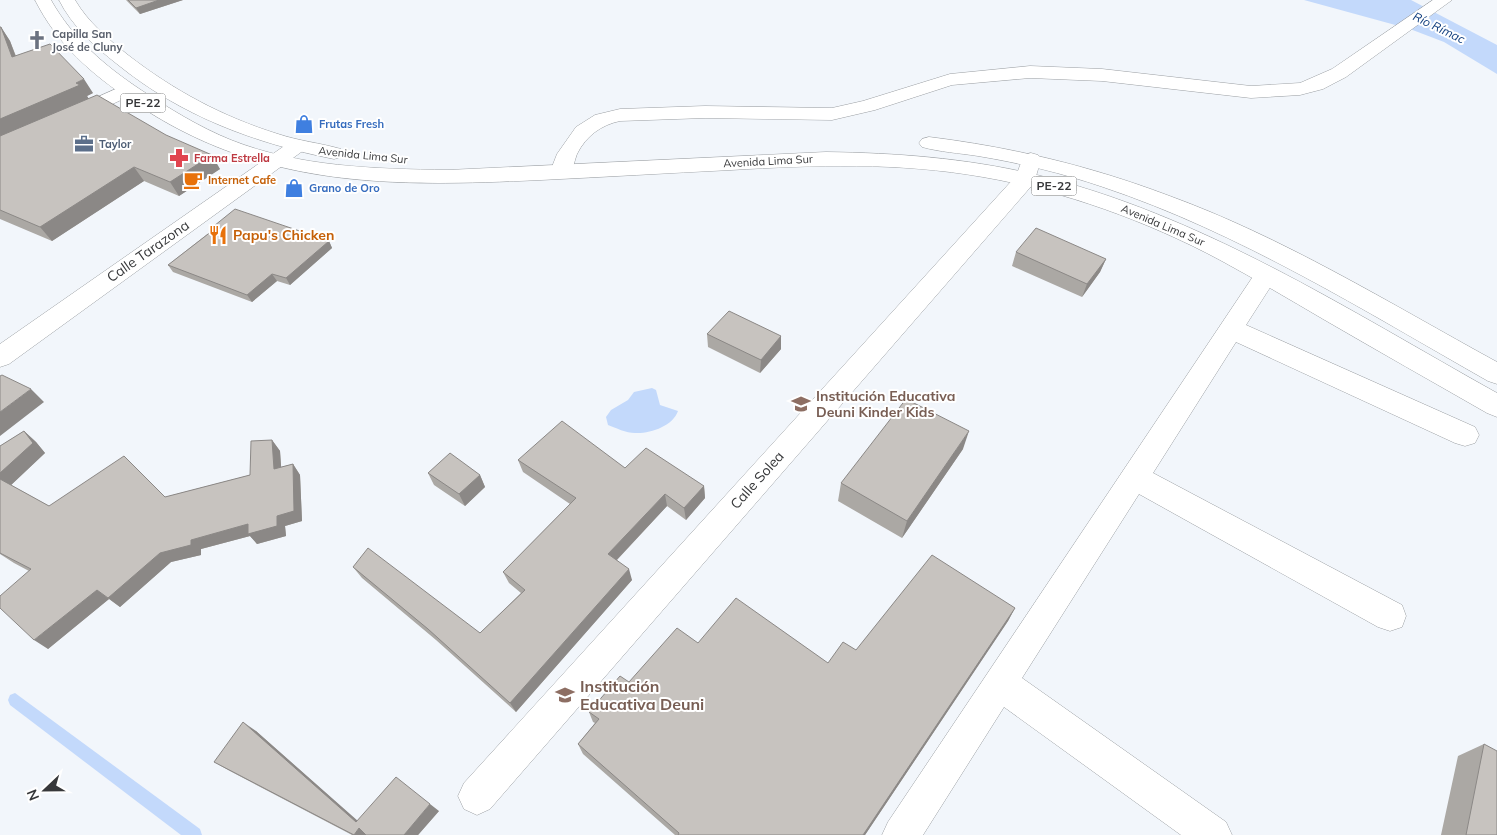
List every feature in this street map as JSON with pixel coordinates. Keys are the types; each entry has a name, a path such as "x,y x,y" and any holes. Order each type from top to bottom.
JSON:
{"main road":[{"name":"Avenida Lima Sur","path":"43,0 58,29 69,41 127,90 172,122 249,155 321,170 389,177 462,177 564,163 826,140 906,141 976,148 1146,217 1218,249 1497,406"},
{"name":"Avenida Lima Sur","path":"67,0 80,21 93,34 137,71 174,97 239,128 297,146 351,156 410,160 471,159 564,163 871,158 1028,169 1111,182 1203,218 1294,262 1497,374"},
{"path":"564,163 583,131 594,122 611,116 705,112 832,114 868,106 950,80 976,76 1066,73 1268,92 1316,85 1340,73 1444,0"},
{"path":"54,124 127,90"},
{"name":"Calle Tarazona","path":"0,357 297,146"},
{"name":"Calle Solea","path":"476,796 1028,169"},
{"path":"901,835 1266,275"},
{"path":"1231,329 1464,435"},
{"path":"1134,477 1390,616"},
{"path":"1000,683 1213,835"}],"water":[{"name":"Río Rímac","path":"1304,0 1411,0 1497,45 1497,74 1444,42 1410,29"},
{"path":"652,388 656,390 660,405 678,411 671,421 660,428 641,433 628,432 608,425 606,417 611,410 628,400 634,392"}],"building":[{"path":"128,0 159,0 136,8"},
{"path":"0,27 12,57 50,44 84,79 76,83 80,85 0,119"},
{"path":"97,95 166,135 212,155 170,182 134,167 40,227 0,210 0,136"},
{"path":"235,209 329,241 286,278 272,274 247,295 168,265 212,231 209,230"},
{"path":"1036,228 1106,259 1087,284 1016,252"},
{"path":"729,311 781,336 761,360 707,334"},
{"path":"2,375 31,389 0,412 0,376"},
{"path":"906,399 969,431 907,521 841,483"},
{"path":"562,421 625,468 646,448 704,486 684,508 665,494 608,554 629,569 510,703 428,629 353,567 368,548 480,633 525,590 503,572 576,498 518,460"},
{"path":"24,431 33,443 0,473 0,446"},
{"path":"272,440 274,469 293,464 294,511 277,516 277,526 248,534 248,524 191,540 191,545 160,553 108,598 97,590 34,640 0,608 0,596 31,569 0,553 0,479 49,506 124,456 165,497 250,475 251,441"},
{"path":"450,453 480,475 459,494 428,473"},
{"path":"932,555 1015,608 863,835 678,835 679,833 578,744 599,719 589,712 620,676 629,682 677,628 698,643 736,598 828,663 843,642 856,650"},
{"path":"243,722 356,822 396,777 430,804 404,835 366,835 359,828 354,835 214,762"},
{"path":"1484,744 1497,751 1497,835 1466,835"}],"waterway":[{"path":"15,700 194,835"}],"place":[{"name":"Capilla San José de Cluny","path":"37,40"},
{"name":"Frutas Fresh","path":"304,124"},
{"name":"Taylor","path":"84,144"},
{"name":"Farma Estrella","path":"179,158"},
{"name":"Internet Cafe","path":"193,180"},
{"name":"Grano de Oro","path":"294,188"},
{"name":"Papu's Chicken","path":"218,235"},
{"name":"Institución Educativa Deuni Kinder Kids","path":"801,404"},
{"name":"Institución Educativa Deuni","path":"565,695"}]}
